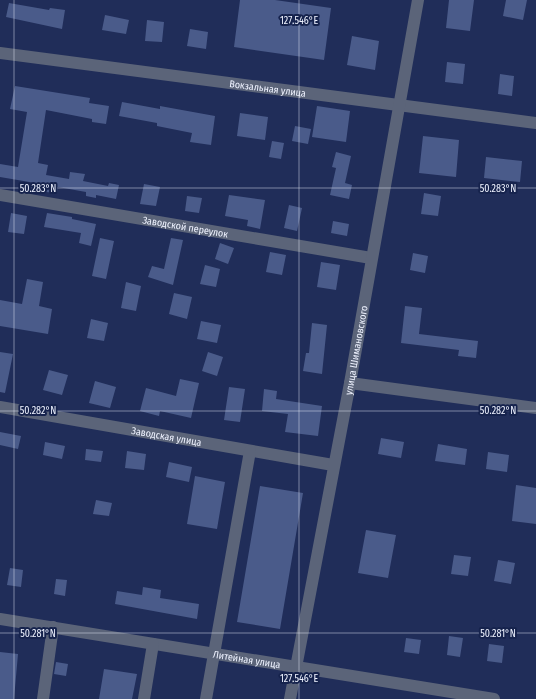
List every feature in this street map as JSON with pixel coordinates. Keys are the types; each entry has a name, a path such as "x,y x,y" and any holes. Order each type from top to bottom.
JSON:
{"street":[{"name":"улица Шимановского","path":"290,699 333,465 350,383 418,0"},
{"name":"Вокзальная улица","path":"0,53 536,123"},
{"name":"Заводской переулок","path":"0,195 371,258"},
{"path":"350,383 536,408"},
{"name":"Заводская улица","path":"0,407 333,465"},
{"path":"206,699 250,451"},
{"name":"Литейная улица","path":"0,619 494,699"},
{"path":"43,699 53,627"},
{"path":"144,699 153,644"}],"building":[{"path":"240,0 275,0 331,8 324,60 234,47"},
{"path":"449,0 474,0 470,31 446,28"},
{"path":"506,0 527,0 523,20 503,16"},
{"path":"9,3 49,10 50,8 65,10 62,29 6,17"},
{"path":"105,15 129,20 126,34 102,30"},
{"path":"147,20 164,22 162,42 145,41"},
{"path":"190,29 208,32 206,49 187,46"},
{"path":"352,36 379,41 375,70 347,65"},
{"path":"447,62 465,64 463,84 445,82"},
{"path":"500,74 514,76 512,96 498,94"},
{"path":"15,86 90,98 89,103 109,106 106,124 92,122 92,119 46,110 38,163 48,165 46,175 69,179 70,172 85,174 83,181 108,186 109,183 119,185 116,199 96,195 96,198 86,196 86,192 58,187 57,193 46,192 47,185 0,177 0,164 18,167 27,112 10,109"},
{"path":"122,102 160,109 160,106 215,116 211,145 190,142 192,133 157,126 157,123 119,116"},
{"path":"317,106 350,111 346,142 312,137"},
{"path":"240,113 268,117 265,140 237,136"},
{"path":"295,126 311,129 308,144 292,141"},
{"path":"423,136 459,140 456,177 419,173"},
{"path":"272,141 284,143 281,159 269,157"},
{"path":"336,152 351,156 345,183 352,185 349,199 330,195 336,168 332,167"},
{"path":"486,157 522,161 520,182 484,178"},
{"path":"144,184 160,187 156,206 140,204"},
{"path":"424,193 441,196 438,216 421,214"},
{"path":"229,195 265,200 260,229 247,226 248,220 225,216"},
{"path":"187,196 202,198 199,213 185,211"},
{"path":"289,205 302,208 297,231 284,228"},
{"path":"11,213 27,216 24,234 8,232"},
{"path":"47,213 72,217 72,219 96,224 91,246 79,243 81,233 44,227"},
{"path":"333,221 349,224 347,236 331,233"},
{"path":"100,238 114,241 106,279 92,276"},
{"path":"171,238 183,240 173,285 148,277 152,266 164,269"},
{"path":"220,243 234,248 228,264 215,259"},
{"path":"270,252 286,255 282,275 266,272"},
{"path":"413,253 428,256 425,273 410,270"},
{"path":"321,262 340,265 336,290 317,287"},
{"path":"205,265 220,269 216,287 200,284"},
{"path":"27,279 43,282 39,306 52,309 48,334 0,326 0,300 22,304"},
{"path":"126,282 141,286 136,311 121,308"},
{"path":"174,293 192,297 187,319 169,314"},
{"path":"405,306 422,308 419,334 478,341 476,358 458,356 459,350 401,343"},
{"path":"91,319 108,323 104,341 87,338"},
{"path":"201,321 221,325 217,343 197,339"},
{"path":"312,323 327,325 322,374 303,371 306,353 309,353"},
{"path":"0,352 13,354 5,393 0,392"},
{"path":"208,352 223,357 217,376 202,371"},
{"path":"49,370 68,375 62,395 43,390"},
{"path":"180,379 199,383 191,418 160,411 159,416 140,411 146,388 176,396"},
{"path":"95,381 116,387 110,408 89,403"},
{"path":"229,387 245,389 240,422 224,420"},
{"path":"264,389 277,391 276,399 322,406 318,436 285,432 288,414 262,411"},
{"path":"0,432 21,436 18,449 0,445"},
{"path":"381,438 404,442 401,458 378,454"},
{"path":"45,442 65,446 62,459 43,455"},
{"path":"438,444 467,449 465,465 435,461"},
{"path":"86,449 103,451 101,462 85,460"},
{"path":"127,451 146,454 144,470 125,468"},
{"path":"488,452 509,455 507,472 486,469"},
{"path":"169,462 192,467 189,482 166,477"},
{"path":"195,476 225,482 217,529 187,524"},
{"path":"516,485 536,488 536,524 512,521"},
{"path":"260,486 303,493 280,629 237,622"},
{"path":"96,500 112,503 109,516 93,514"},
{"path":"366,530 396,535 388,578 358,573"},
{"path":"454,555 471,557 468,576 451,574"},
{"path":"498,560 515,563 511,584 494,581"},
{"path":"10,568 23,570 21,587 7,585"},
{"path":"56,579 67,580 65,596 54,594"},
{"path":"143,587 161,590 160,598 199,604 197,619 115,604 117,591 142,595"},
{"path":"449,636 463,638 460,657 447,655"},
{"path":"406,638 421,640 419,654 404,652"},
{"path":"489,644 504,646 502,663 487,661"},
{"path":"0,652 18,654 14,699 0,699"},
{"path":"56,662 68,664 66,676 54,674"},
{"path":"104,669 137,674 132,699 99,699"}]}
